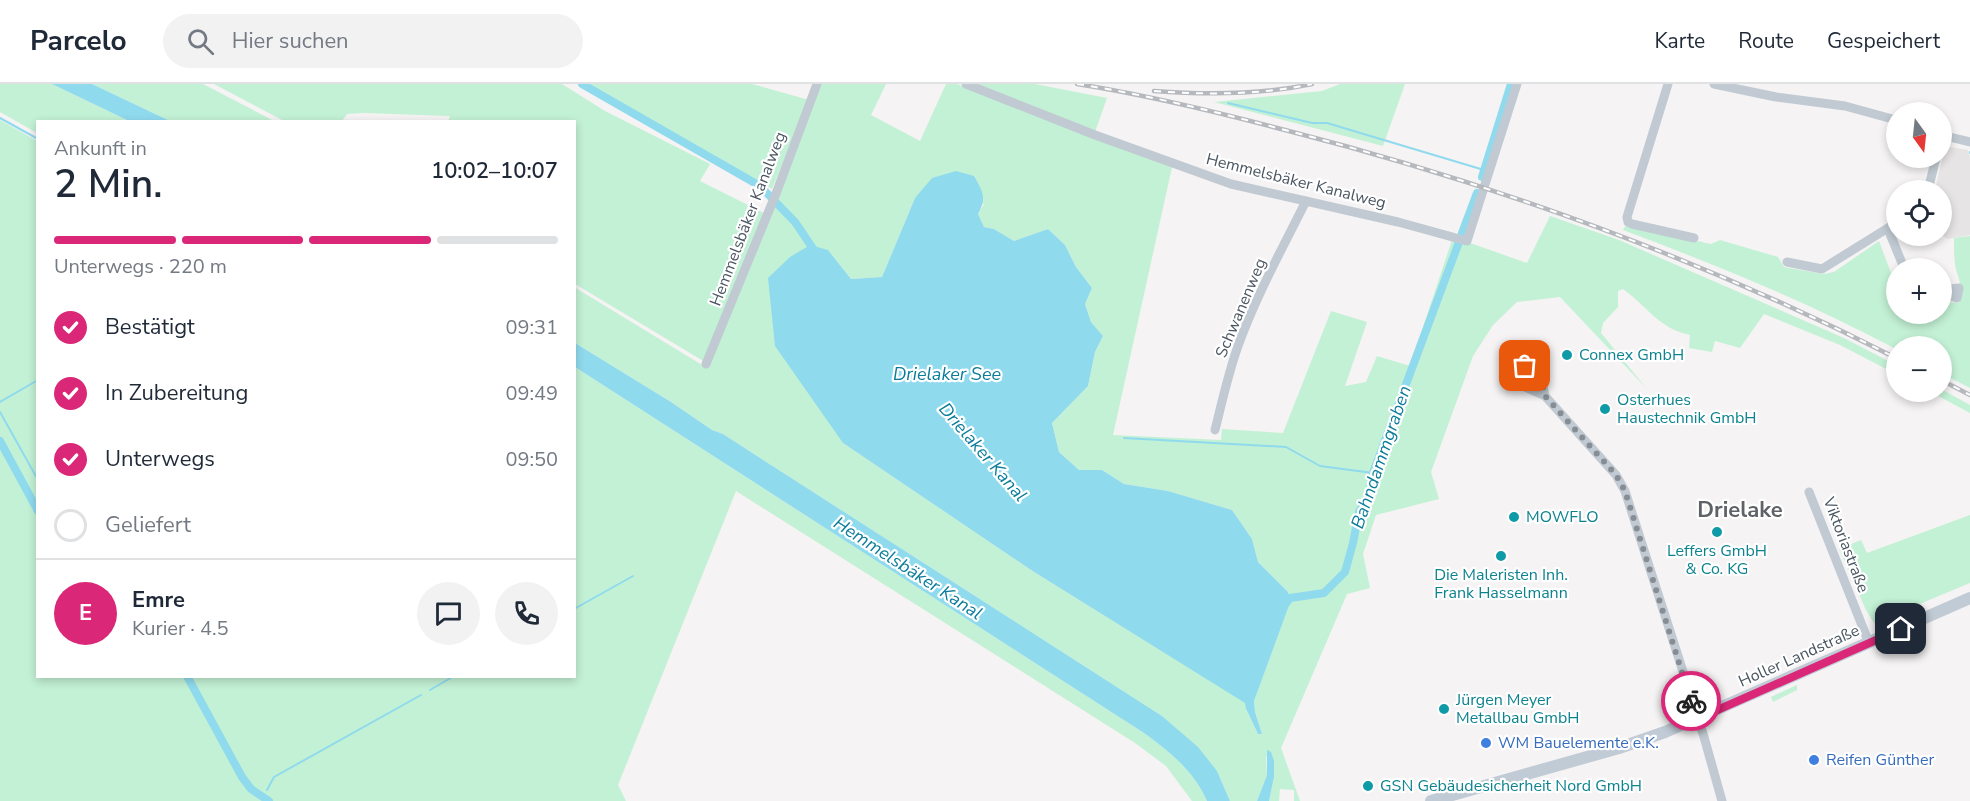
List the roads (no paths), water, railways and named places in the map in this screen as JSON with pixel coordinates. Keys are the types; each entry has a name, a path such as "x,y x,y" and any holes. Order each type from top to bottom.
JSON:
{"main road":[{"name":"Holler Landstraße","path":"1431,801 1619,748 1697,719 1970,598"}],"street":[{"name":"Hemmelsbäker Kanalweg","path":"706,364 777,191 817,84"},
{"name":"Hemmelsbäker Kanalweg","path":"966,84 1035,112 1231,184 1467,241 1517,84"},
{"path":"1668,84 1627,217 1628,222 1632,224 1694,238"},
{"path":"1714,84 1776,97 1845,106 1886,117"},
{"path":"1952,138 1970,142"},
{"name":"Schwanenweg","path":"1215,430 1226,383 1239,345 1265,284 1306,201"},
{"path":"1787,262 1822,269 1886,230"},
{"path":"1545,396 1616,475 1625,491 1722,801"},
{"name":"Viktoriastraße","path":"1809,492 1869,643"}],"water":[{"path":"52,84 92,84 168,120 127,120"},
{"name":"Drielaker See","path":"956,171 974,176 980,186 983,199 978,214 984,227 994,229 1014,241 1048,229 1065,245 1076,267 1092,288 1085,304 1091,322 1103,336 1095,352 1088,386 1052,423 1059,452 1079,470 1102,470 1124,484 1168,491 1232,510 1252,539 1258,562 1288,592 1290,598 1288,608 1254,701 1262,734 1258,734 1245,703 1031,570 843,443 775,346 768,278 790,257 810,245 828,250 851,279 882,277 915,198 932,178"},
{"name":"Hemmelsbäker Kanal","path":"576,344 712,430 723,434 1162,716 1198,747 1217,771 1230,801 1207,801 1188,771 1144,733 576,368"},
{"path":"1267,750 1271,752 1274,761 1274,777 1269,801 1257,801 1267,775"}],"waterway":[{"name":"Drielaker Kanal","path":"582,84 760,186 795,222 816,253"},
{"name":"Bahndammgraben","path":"1482,177 1511,84"},
{"path":"1228,103 1312,123 1327,123 1484,170"},
{"path":"0,118 36,138"},
{"name":"Bahndammgraben","path":"1462,233 1477,193"},
{"name":"Bahndammgraben","path":"1284,606 1290,598 1324,593 1345,572 1359,512 1369,494 1373,473 1459,242"},
{"path":"0,402 36,381"},
{"path":"0,412 36,476"},
{"path":"1124,438 1286,447 1320,466 1373,473"},
{"path":"0,441 36,507"},
{"path":"576,608 633,576"},
{"path":"188,678 242,777 251,789 269,801"},
{"path":"430,690 451,678"},
{"path":"267,790 274,777 421,695"}],"railway":[{"path":"1077,84 1208,110 1442,174 1597,227 1673,257 1748,288 1886,353"},
{"path":"1154,91 1233,93 1312,84"},
{"path":"1952,386 1970,395"}],"place":[{"name":"Connex GmbH","path":"1567,355"},
{"name":"Osterhues Haustechnik GmbH","path":"1605,409"},
{"name":"MOWFLO","path":"1514,517"},
{"name":"Leffers GmbH & Co. KG","path":"1717,532"},
{"name":"Die Maleristen Inh. Frank Hasselmann","path":"1501,556"},
{"name":"Jürgen Meyer Metallbau GmbH","path":"1444,709"},
{"name":"WM Bauelemente e.K.","path":"1486,743"},
{"name":"Reifen Günther","path":"1814,760"},
{"name":"GSN Gebäudesicherheit Nord GmbH","path":"1368,786"}],"district":[{"name":"Drielake","path":"1740,510"}]}
